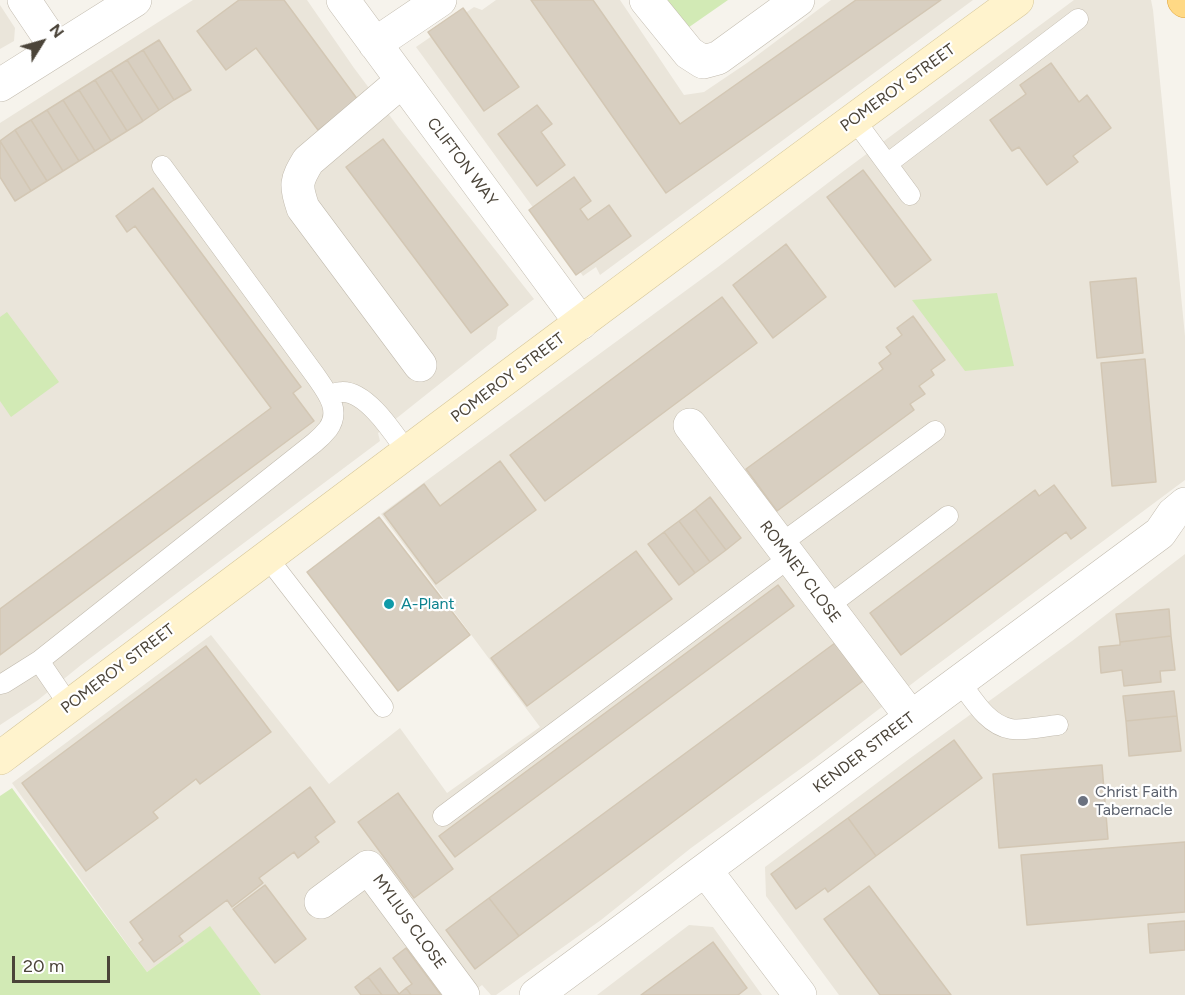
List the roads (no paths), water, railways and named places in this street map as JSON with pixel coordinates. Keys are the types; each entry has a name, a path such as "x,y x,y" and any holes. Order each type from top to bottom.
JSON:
{"main road":[{"name":"POMEROY STREET","path":"0,758 407,452 1017,0"}],"street":[{"path":"24,0 57,49"},
{"path":"0,85 135,0"},
{"name":"CLIFTON WAY","path":"343,0 581,324"},
{"path":"375,44 440,0"},
{"path":"646,0 689,54 703,62 718,58 798,0"},
{"path":"402,81 308,161 298,177 297,192 303,208 420,364"},
{"name":"ROMNEY CLOSE","path":"690,425 911,717"},
{"name":"KENDER STREET","path":"536,995 1160,533 1173,514 1185,504"},
{"name":"MYLIUS CLOSE","path":"321,902 368,867 463,995"},
{"path":"706,871 800,995"}],"lane":[{"path":"887,164 1078,19"},
{"path":"854,119 910,195"},
{"path":"0,684 39,661 314,443 330,427 335,411 328,395 162,166"},
{"path":"328,395 341,391 351,393 361,399 375,411 407,452"},
{"path":"443,816 935,431"},
{"path":"827,607 948,516"},
{"path":"267,557 382,707"},
{"path":"39,661 69,705"},
{"path":"960,682 984,713 996,724 1011,729 1058,725"}],"place":[{"name":"A-Plant","path":"389,604"},
{"name":"Christ Faith Tabernacle","path":"1083,801"}]}
